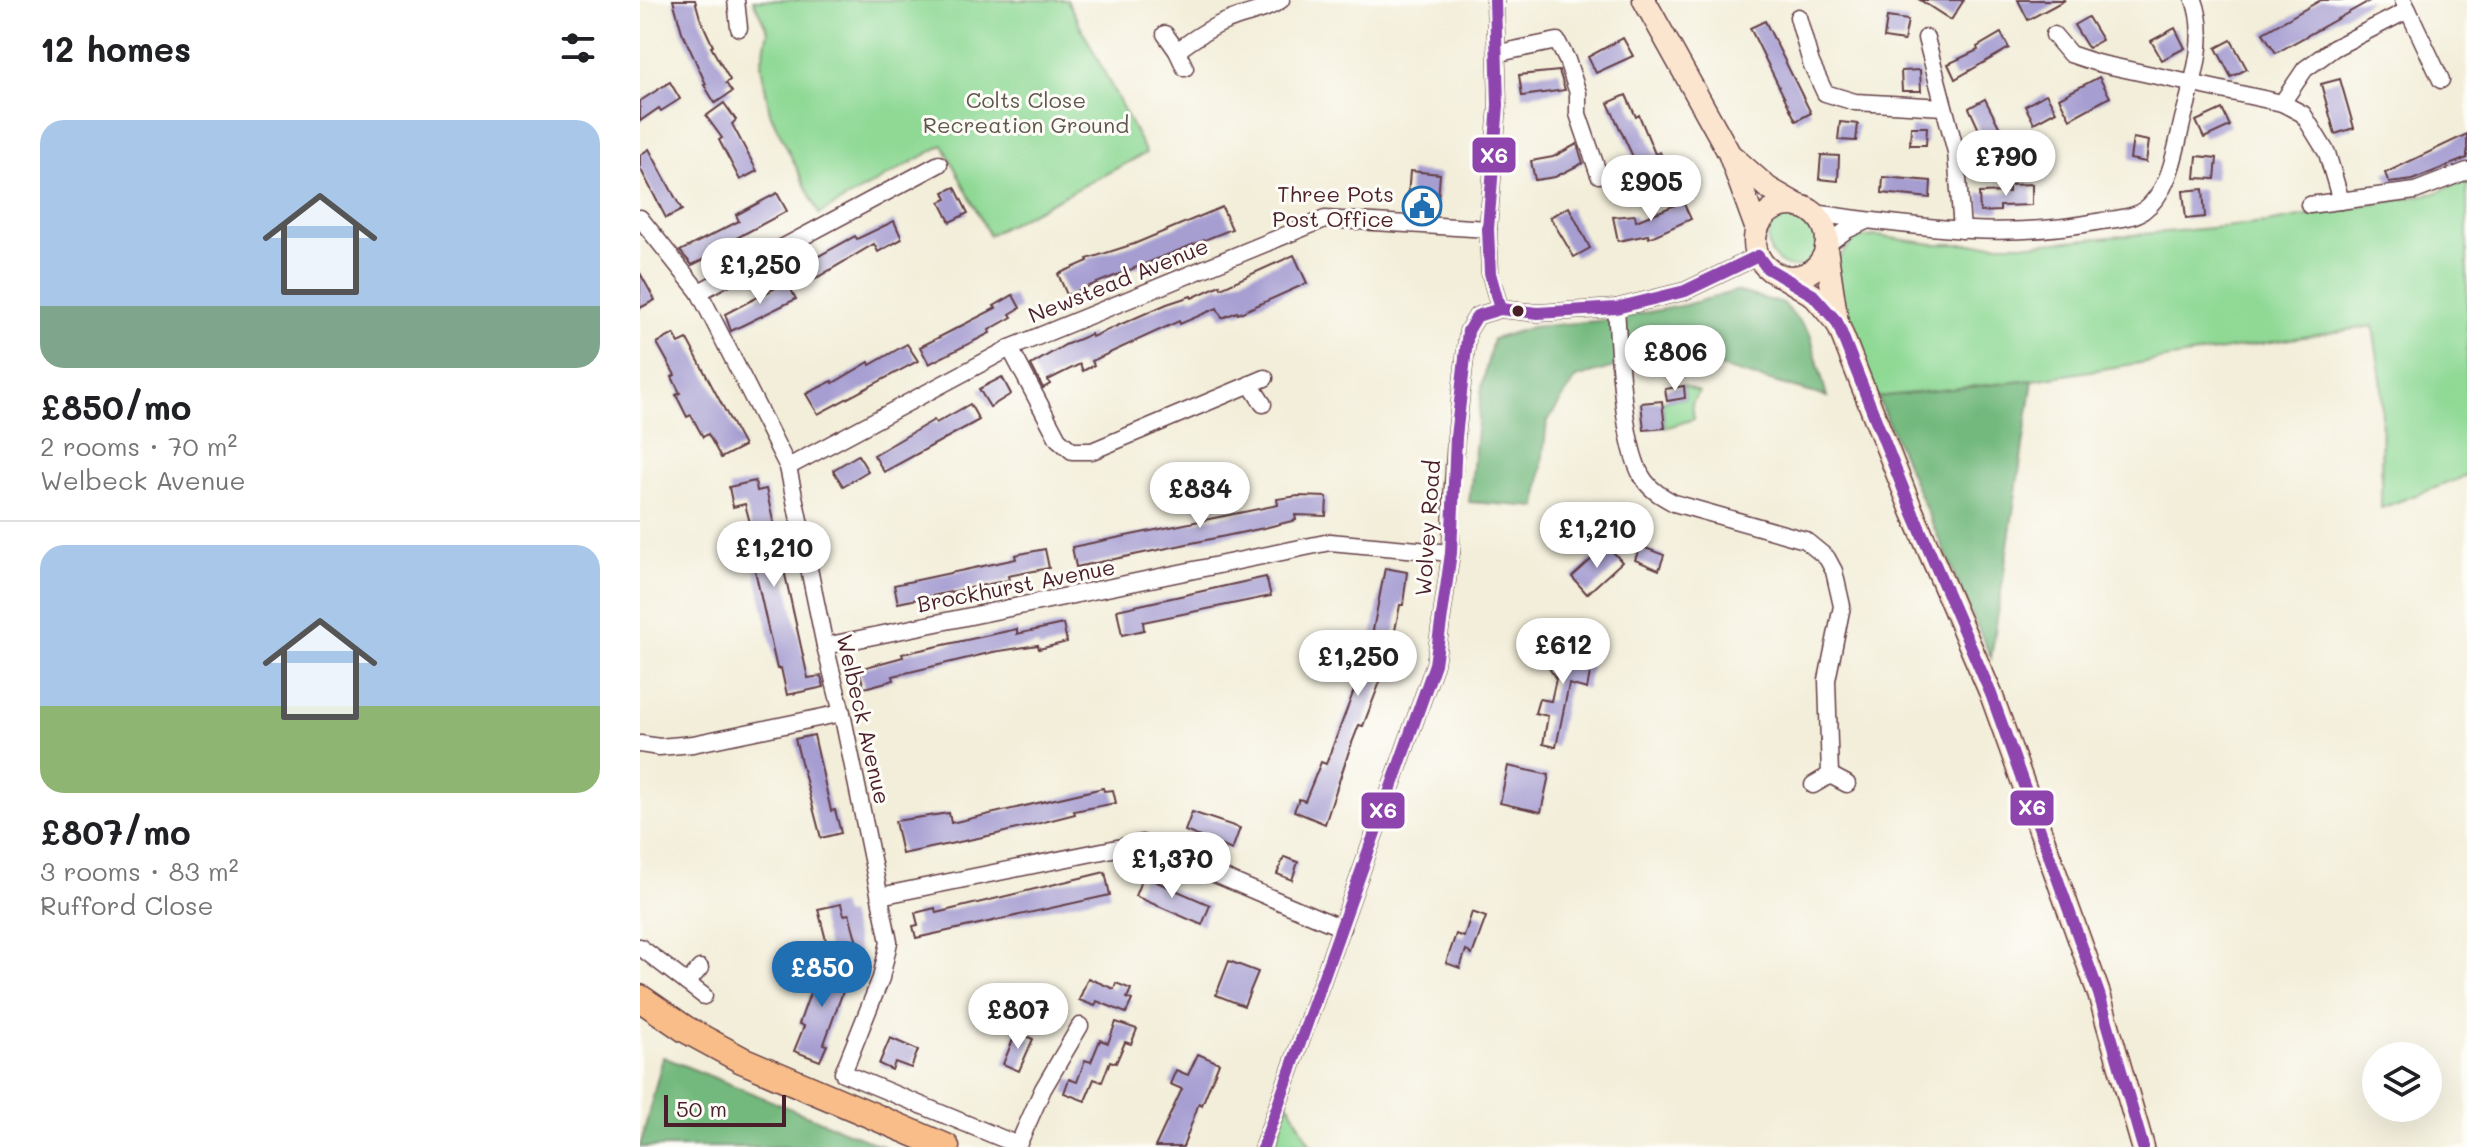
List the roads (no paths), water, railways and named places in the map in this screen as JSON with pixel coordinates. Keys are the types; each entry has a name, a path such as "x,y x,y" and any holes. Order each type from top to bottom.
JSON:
{"highway":[{"path":"640,998 685,1029 742,1060 946,1147"}],"main road":[{"path":"1645,0 1729,153 1757,230 1758,256 1767,268 1813,295 1837,322"},
{"path":"1729,153 1768,188 1807,210 1824,227 1837,322 1996,708 2099,994 2143,1147"},
{"path":"1757,230 1763,218 1774,209 1787,205 1807,210"},
{"path":"1780,275 1792,277 1814,268 1822,260 1826,246"}],"street":[{"path":"736,0 739,28"},
{"path":"1177,51 1198,35 1229,20 1268,9 1281,0"},
{"path":"1495,0 1499,53 1496,146 1488,229 1490,273 1500,309 1538,313 1616,308 1685,291 1758,256"},
{"path":"1807,210 1936,230 2003,232 2069,227 2140,213 2157,198 2169,175 2193,82 2200,17 2194,0"},
{"path":"2282,103 2305,69 2405,5 2441,80"},
{"path":"1798,17 1811,63 1825,93 1855,102 1944,107"},
{"path":"1165,34 1185,68"},
{"path":"2054,35 2070,54 2097,63 2282,103 2303,114 2327,153 2341,201"},
{"path":"1926,38 1956,152 1962,230"},
{"path":"1499,53 1557,41 1578,93 1578,114 1599,175"},
{"path":"699,292 939,164"},
{"path":"2309,205 2415,191 2467,171"},
{"name":"Welbeck Avenue","path":"640,218 699,292 788,467 889,942 881,978 843,1073 1020,1146"},
{"name":"Newstead Avenue","path":"788,467 1010,348 1325,219 1488,229"},
{"path":"1826,246 1867,220"},
{"path":"1616,308 1622,393 1636,464 1644,480 1674,503 1805,540 1827,558 1834,571 1842,606 1827,680 1830,775"},
{"name":"Wolvey Road","path":"1263,1147 1435,664 1451,553 1456,437 1468,331 1477,316 1500,309"},
{"path":"1010,348 1058,439 1072,451 1092,451 1257,381 1263,404"},
{"name":"Brockhurst Avenue","path":"825,646 1330,542 1451,553"},
{"path":"640,744 659,747 693,744 842,713"},
{"path":"1830,775 1847,784"},
{"path":"1813,785 1830,775"},
{"path":"880,896 1142,843 1342,928"},
{"path":"640,947 704,996"},
{"path":"687,983 700,968"},
{"path":"1020,1146 1043,1089 1080,1026"}],"place":[{"name":"Three Pots Post Office","path":"1422,206"}],"park label":[{"name":"Colts Close Recreation Ground","path":"1026,112"}]}
